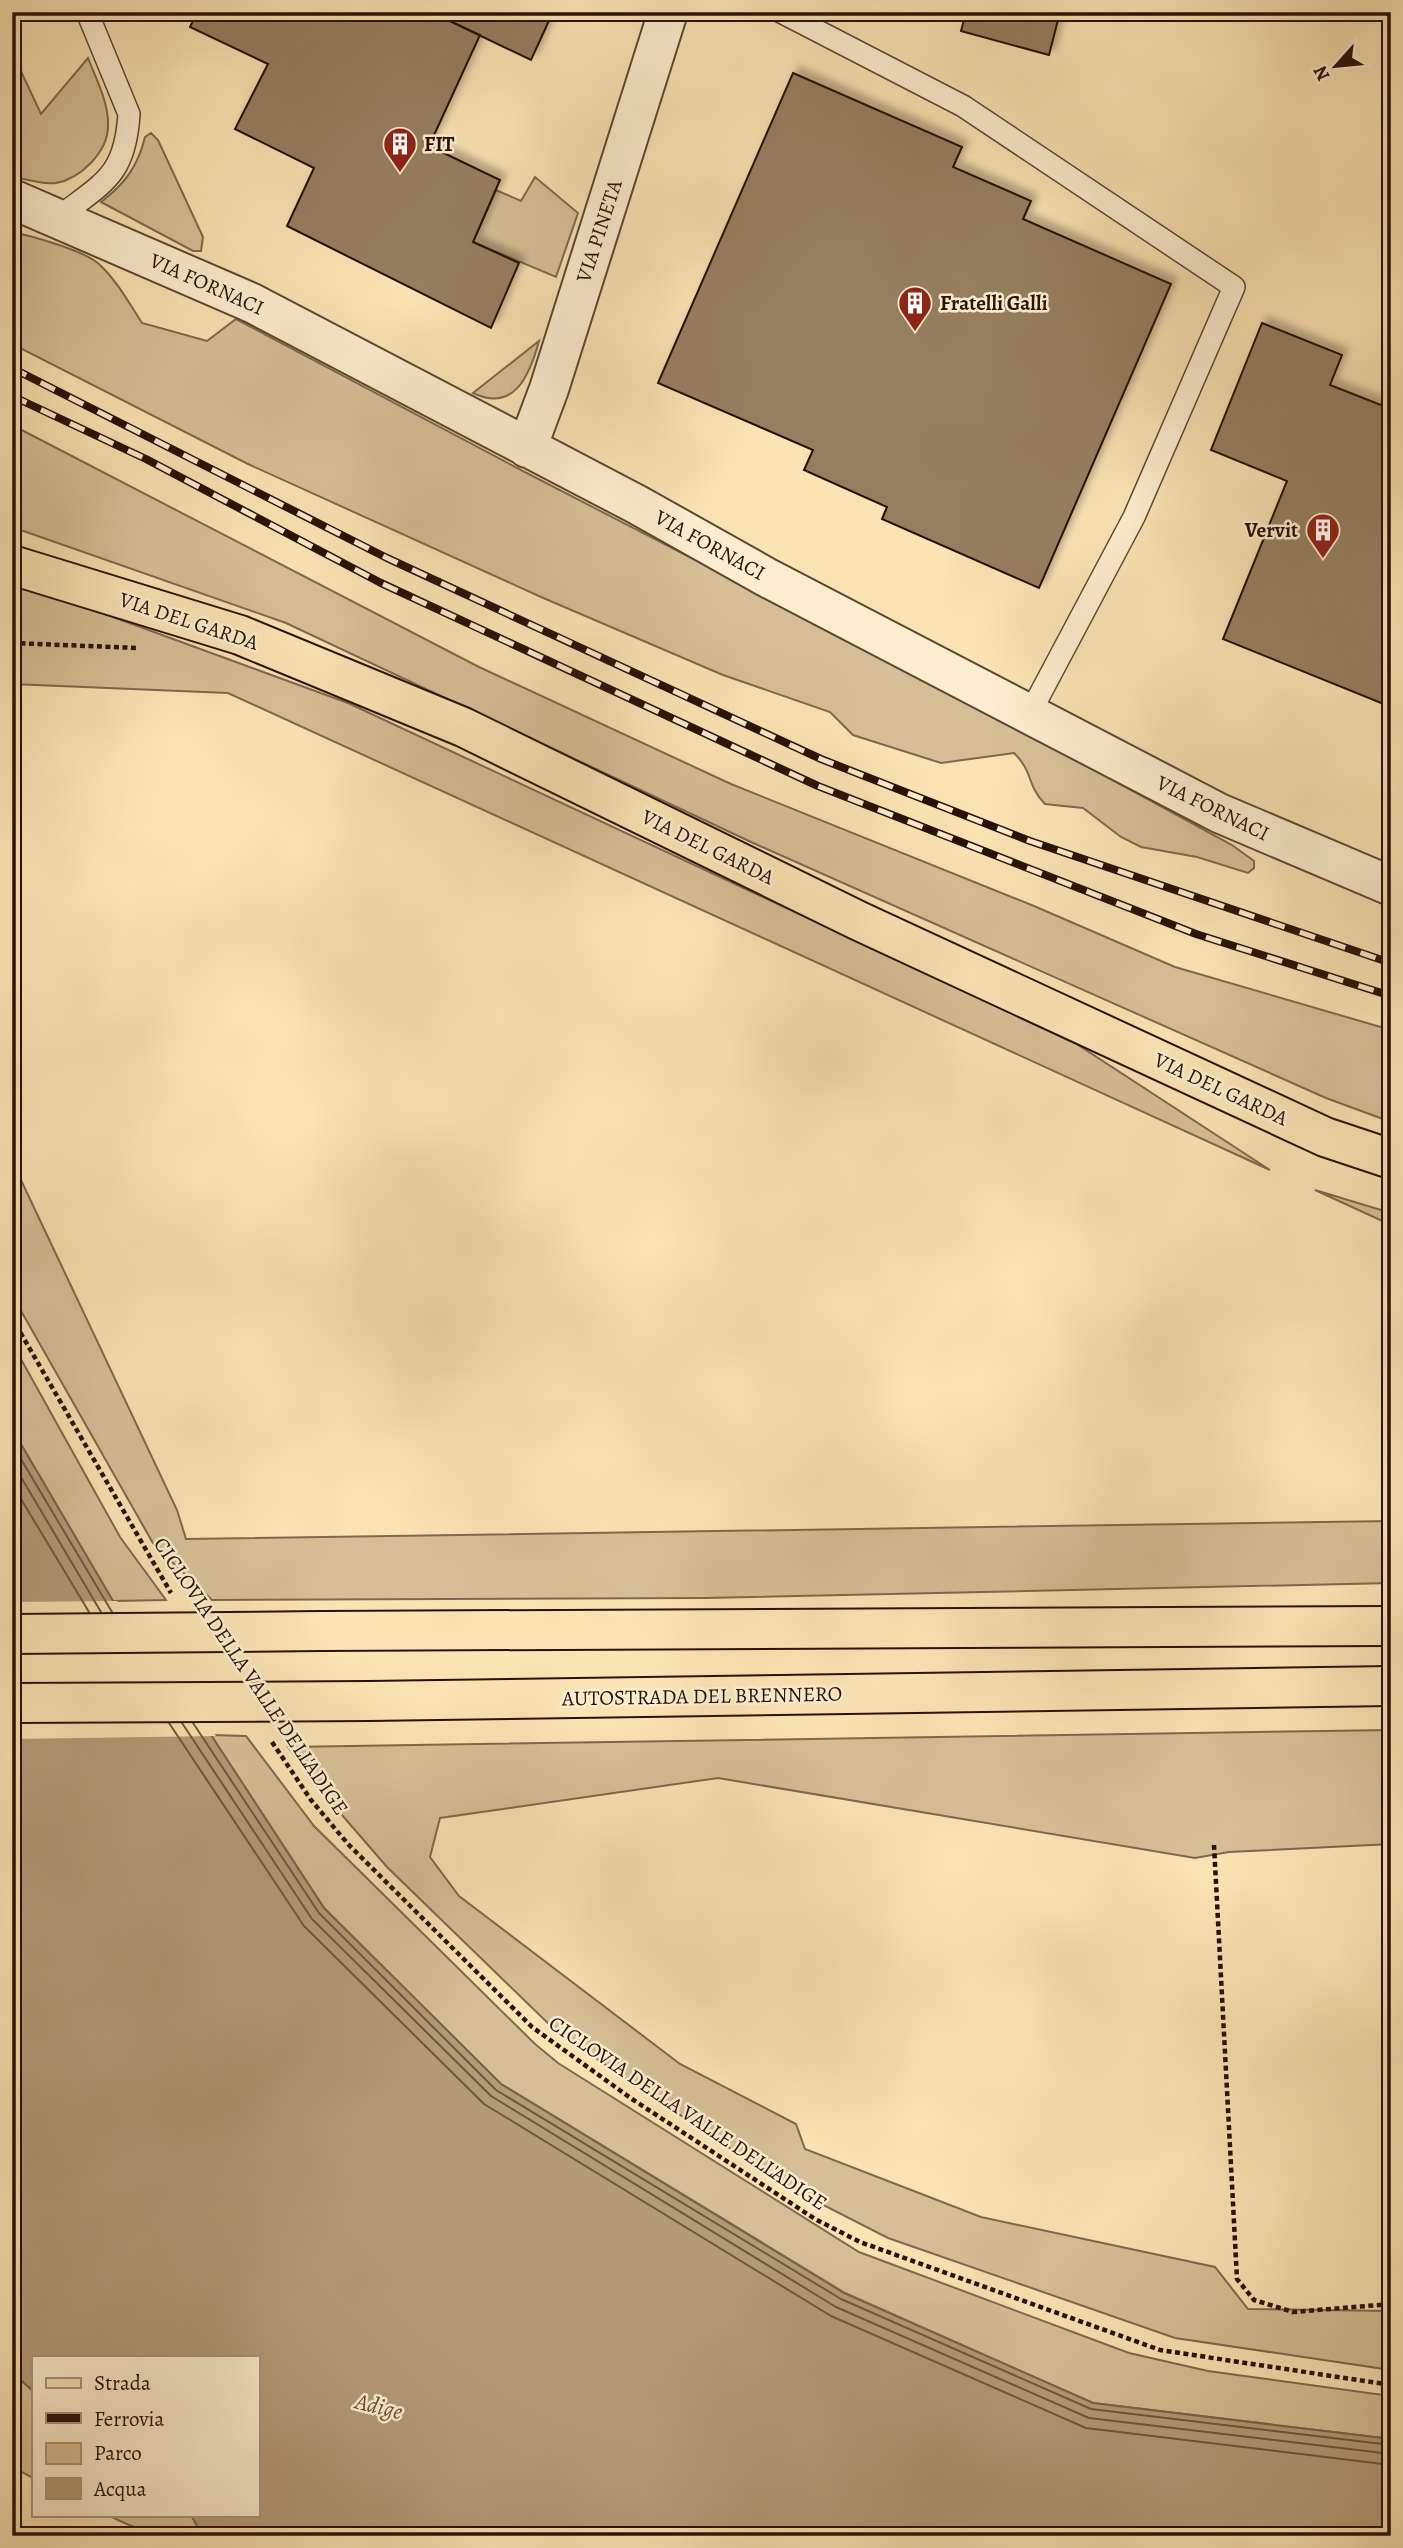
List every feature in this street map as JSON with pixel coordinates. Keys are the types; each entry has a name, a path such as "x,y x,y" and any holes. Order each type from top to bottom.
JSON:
{"main road":[{"name":"VIA DEL GARDA","path":"13,565 240,635 463,727 872,927 1325,1137 1391,1159"},
{"path":"12,1634 1391,1626"},
{"name":"AUTOSTRADA DEL BRENNERO","path":"12,1703 368,1702 1391,1686"}],"street":[{"name":"VIA PINETA","path":"527,449 549,389 668,12"},
{"name":"VIA FORNACI","path":"28,208 252,303 1219,813 1391,886"}],"lane":[{"path":"28,208 110,178 119,165 128,132 129,114 87,12"},
{"path":"781,12 963,107 1234,287 1134,517 1030,713"}],"path":[{"name":"CICLOVIA DELLA VALLE DELL'ADIGE","path":"12,1318 177,1601"},
{"name":"CICLOVIA DELLA VALLE DELL'ADIGE","path":"266,1734 311,1800 348,1844 532,2027 632,2099 815,2219 860,2242 1160,2350 1391,2385"},
{"path":"1214,1845 1237,2279 1254,2300 1293,2312 1391,2304"}],"green space":[{"path":"12,52 41,114 88,58 108,117 107,136 91,163 74,176 56,183 45,183 12,176"},
{"path":"151,133 158,140 203,237 201,251 193,251 101,202 129,174 139,157 145,137"},
{"path":"535,177 578,213 556,277 473,242 496,190 521,201"},
{"path":"12,232 58,245 93,260 112,278 142,323 207,341 236,319 951,692 1232,845 1254,861 1254,868 1248,873 1197,857 1141,847 1121,837 1083,808 1045,804 1035,790 1025,767 1014,753 941,763 853,735 830,712 723,675 541,597 248,464 12,344"},
{"path":"539,341 525,377 510,394 500,398 488,398 473,393"},
{"path":"12,425 479,667 731,784 1034,906 1175,967 1391,1030 1391,1122 1326,1098 751,842 286,623 12,527"},
{"path":"12,580 348,703 1075,1043 1270,1170 228,693 12,684"},
{"path":"12,1161 177,1510 186,1539 1391,1521 1391,1583 704,1598 212,1600 154,1545 12,1295"},
{"path":"1315,1190 1391,1213 1391,1225"},
{"path":"12,1343 120,1537 166,1600 113,1601 12,1429"},
{"path":"1391,1730 1391,1844 1229,1852 1195,1858 718,1778 440,1818 430,1857 459,1896 680,2064 796,2124 805,2149 981,2217 1215,2267 1248,2309 1391,2311 1391,2370 1175,2338 888,2238 786,2186 557,2032 387,1867 322,1792 288,1747"},
{"path":"211,1735 246,1736 314,1826 535,2044 558,2063 859,2252 1129,2353 1208,2371 1391,2396 1391,2439 1093,2403 845,2293 501,2084 324,1908"},
{"path":"12,2372 32,2390 32,2477 12,2467"},
{"path":"110,2516 192,2516 203,2536 176,2536 133,2527"}],"water":[{"name":"Adige","path":"12,1429 113,1601 211,1735 324,1908 501,2084 844,2293 1093,2403 1391,2439 1391,2536 203,2536 192,2516 259,2516 259,2356 32,2356 32,2390 12,2372"}],"pier":[{"path":"117,1601 216,1736 12,1739 12,1602"}],"building":[{"name":"FIT","path":"197,12 431,12 480,35 429,146 500,180 473,242 519,263 491,328 287,226 314,168 235,129 268,64 190,27"},
{"path":"431,12 553,12 531,60"},
{"path":"966,12 1060,12 1049,55 961,31"},
{"name":"Fratelli Galli","path":"793,73 962,147 953,167 1031,201 1023,219 1171,284 1039,588 882,519 887,507 804,470 813,450 658,383"},
{"name":"Vervit","path":"1262,323 1342,355 1330,385 1391,409 1391,707 1223,639 1287,481 1211,450"}],"railway":[{"path":"12,368 387,558 821,759 1030,841 1391,963"},
{"path":"12,396 146,459 381,583 818,786 1196,934 1391,996"}],"place":[{"name":"FIT","path":"400,174"},
{"name":"Fratelli Galli","path":"915,333"},
{"name":"Vervit","path":"1323,560"}]}
